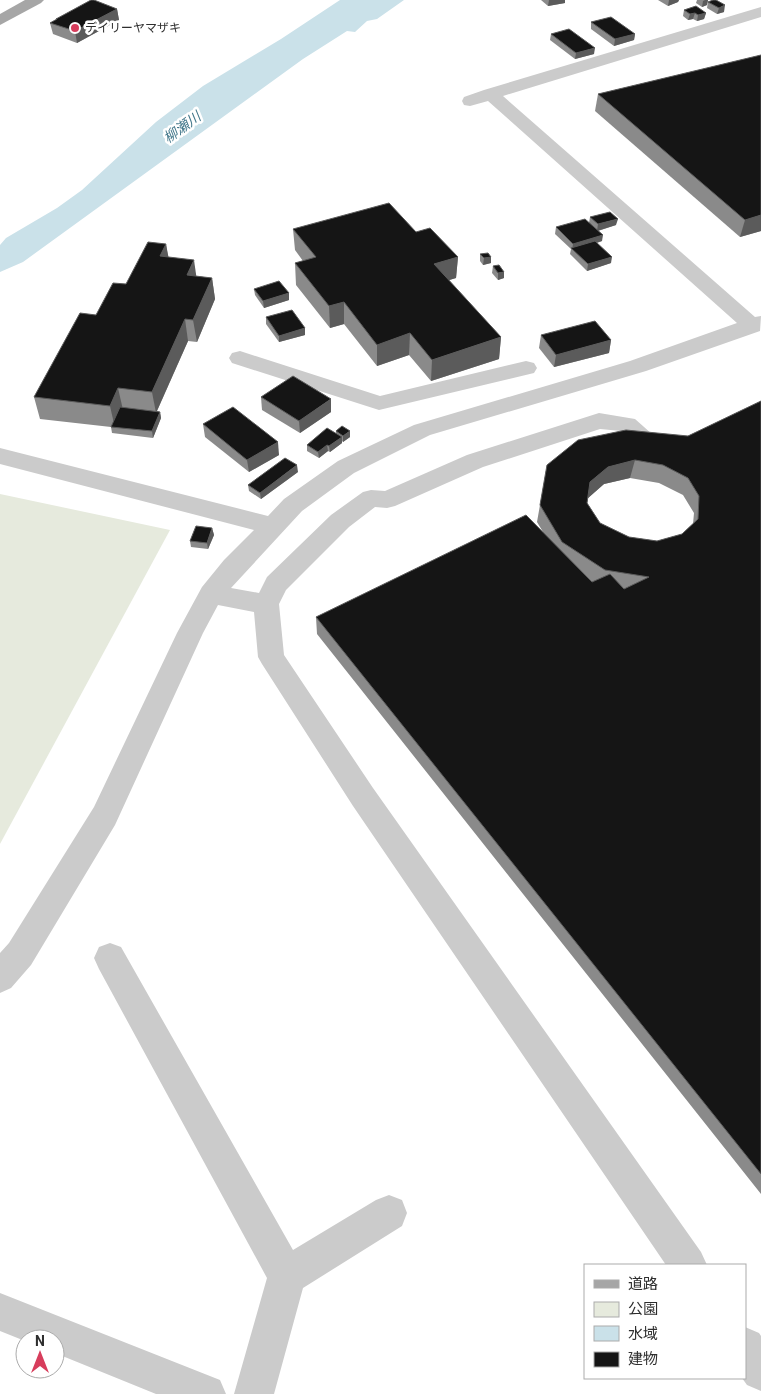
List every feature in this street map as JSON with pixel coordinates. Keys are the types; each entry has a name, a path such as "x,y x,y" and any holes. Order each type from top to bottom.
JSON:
{"main road":[{"path":"0,20 36,0"}],"street":[{"path":"470,101 761,12"},
{"path":"0,977 20,954 105,816 190,634 211,594 233,567 293,505 346,467 422,430 638,366 757,324 490,94"},
{"path":"240,358 379,403 526,368"},
{"path":"337,474 371,498 378,501 386,500 475,461 599,421 627,424 653,448"},
{"path":"0,456 272,526"},
{"path":"371,498 340,521 276,584 266,604 271,657 368,806 687,1264"},
{"path":"211,594 266,604"},
{"path":"110,958 286,1276"},
{"path":"254,1394 286,1276 389,1213"},
{"path":"0,1312 206,1394"},
{"path":"746,1348 761,1370"}],"green space":[{"path":"0,494 170,530 0,844"}],"water":[{"name":"柳瀬川","path":"340,0 404,0 377,19 367,21 355,32 347,31 303,59 23,262 0,272 0,245 6,238 57,208 82,190 156,122 203,86 281,39"}],"building":[{"path":"91,0 117,9 75,31 50,23 56,19"},
{"path":"713,0 725,5 719,8 708,2"},
{"path":"696,6 706,13 690,14 684,10"},
{"path":"611,17 635,34 615,39 591,22"},
{"path":"569,29 595,48 576,53 551,34"},
{"path":"761,55 761,215 745,220 598,94"},
{"path":"389,203 416,232 430,228 458,257 434,264 501,337 432,360 410,333 377,345 344,302 329,306 295,263 316,257 293,229"},
{"path":"610,212 618,219 598,224 590,217"},
{"path":"585,219 603,235 573,244 556,227"},
{"path":"595,241 612,257 588,264 571,248"},
{"path":"148,242 166,244 160,256 194,260 187,275 212,278 193,320 185,319 152,392 118,388 110,406 34,397 80,313 96,315 113,283 126,284"},
{"path":"488,253 491,257 484,258 480,254"},
{"path":"499,265 504,272 498,273 493,266"},
{"path":"279,281 289,293 263,301 254,289"},
{"path":"292,310 305,328 279,336 266,317"},
{"path":"595,321 611,340 556,355 541,335"},
{"path":"293,376 331,399 299,421 261,397"},
{"path":"761,401 761,1174 316,617 526,515 592,582 610,574 624,589 649,577 605,570 562,542 540,505 547,465 578,440 626,430 688,436","holes":["635,460 663,465 688,478 699,496 698,519 682,534 657,541 629,537 600,523 587,503 590,482 608,467"]},
{"path":"120,407 160,412 152,431 111,427"},
{"path":"233,407 278,442 247,460 203,424"},
{"path":"342,426 350,431 343,436 336,431"},
{"path":"327,428 342,437 318,452 307,445"},
{"path":"285,458 297,465 260,493 248,485"},
{"path":"196,526 212,528 207,543 190,541"}],"place":[{"name":"デイリーヤマザキ","path":"75,28"}]}
